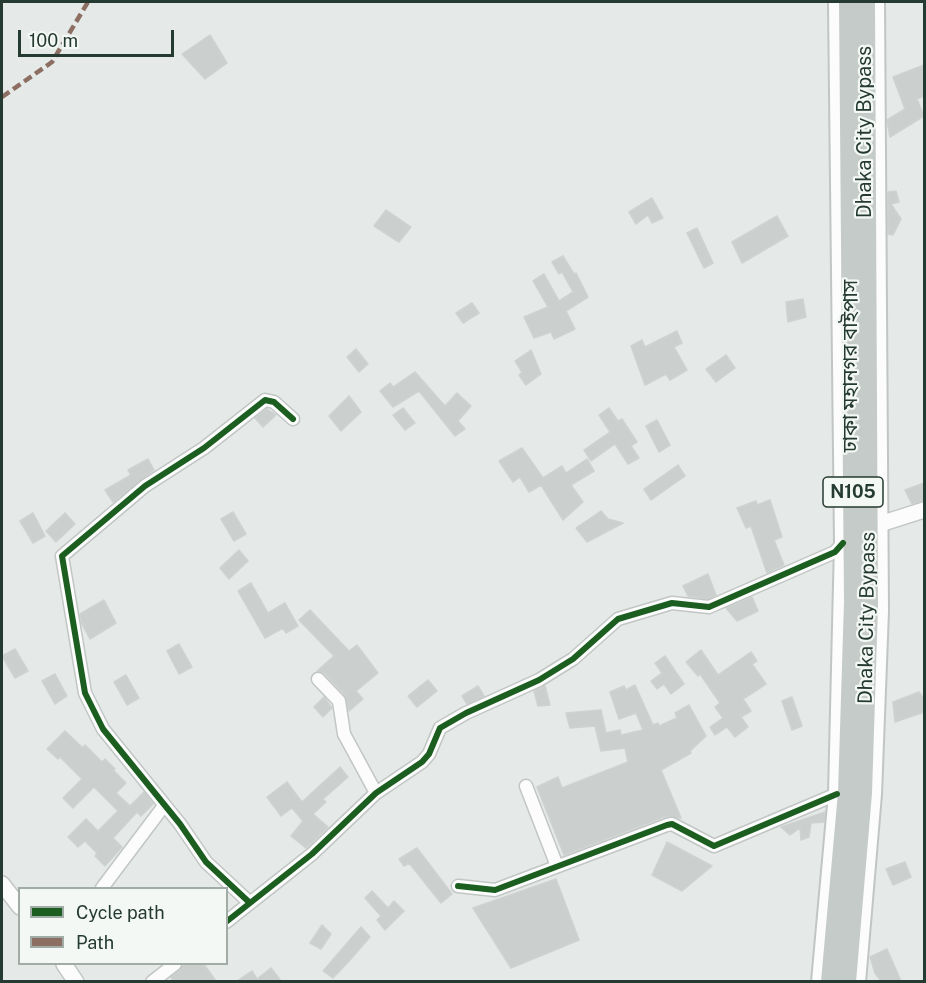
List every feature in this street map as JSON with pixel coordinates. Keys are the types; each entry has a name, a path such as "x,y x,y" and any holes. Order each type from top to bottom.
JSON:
{"highway":[{"name":"ঢাকা মহানগর বাইপাস","path":"831,981 848,793 854,602 849,2"},
{"name":"Dhaka City Bypass","path":"846,981 862,793 868,606 865,2"}],"main road":[{"path":"820,981 837,794 843,543 837,2"},
{"path":"857,981 873,794 880,525 876,2"}],"street":[{"path":"250,903 213,870 103,729 85,693 62,556 145,486 204,448 265,400 274,402 293,419"},
{"path":"880,525 924,510"},
{"path":"228,920 312,854 376,793 422,762 429,754 440,728 466,712 539,680 573,659 618,619 672,603 709,607 835,552 843,543"},
{"path":"318,679 339,701 344,734 376,793"},
{"path":"526,786 557,866"},
{"path":"458,886 495,890 672,824 714,846 837,794"},
{"path":"103,887 163,807"},
{"path":"2,884 18,904"},
{"path":"65,965 76,981"},
{"path":"152,981 172,965"}],"building":[{"path":"210,35 227,63 205,79 182,54"},
{"path":"924,65 924,96 917,99 924,116 890,137 887,120 905,109 893,77"},
{"path":"896,191 899,202 891,204 901,219 893,235 888,234 888,192"},
{"path":"652,198 663,218 652,223 648,215 636,224 629,212"},
{"path":"386,210 411,227 399,242 374,226"},
{"path":"777,216 788,236 742,263 732,242"},
{"path":"697,228 713,263 704,268 687,233"},
{"path":"563,256 574,274 576,273 588,297 566,311 575,329 554,339 551,332 534,338 524,317 548,307 533,281 544,274 559,301 573,292 562,272 559,274 552,262"},
{"path":"803,299 806,317 788,322 786,302"},
{"path":"472,303 479,313 463,323 456,313"},
{"path":"677,331 682,343 674,347 687,370 670,380 666,374 645,385 631,346 642,340 645,347"},
{"path":"356,349 368,364 359,372 347,357"},
{"path":"531,350 541,374 526,385 519,375 522,372 515,361"},
{"path":"726,355 735,368 716,382 706,369"},
{"path":"415,372 445,406 457,393 471,406 458,421 465,429 455,436 419,391 393,407 380,391 390,383 393,387"},
{"path":"349,396 361,412 341,431 329,416"},
{"path":"403,408 415,423 405,430 393,415"},
{"path":"609,408 618,421 622,419 637,442 631,446 639,458 628,464 615,444 591,461 584,450 610,432 599,415"},
{"path":"267,409 276,415 263,427 255,418"},
{"path":"657,420 670,445 659,452 646,426"},
{"path":"522,448 543,478 562,466 566,473 587,459 594,471 571,485 583,502 563,520 541,485 529,492 520,477 513,482 499,461"},
{"path":"148,459 154,470 113,502 105,490 131,475 128,470"},
{"path":"678,465 685,476 651,500 644,489"},
{"path":"924,483 924,500 912,504 905,490"},
{"path":"770,500 782,537 774,540 784,565 767,573 751,526 746,528 737,508 756,501 757,505"},
{"path":"601,511 608,519 623,523 587,542 576,528"},
{"path":"233,512 246,534 234,541 221,519"},
{"path":"33,513 45,536 33,543 20,521"},
{"path":"65,513 75,524 56,542 46,531"},
{"path":"239,550 248,561 229,579 220,568"},
{"path":"708,574 716,595 708,599 688,596 683,586"},
{"path":"251,583 268,613 285,603 298,626 286,633 283,628 265,638 238,591"},
{"path":"752,597 758,611 737,621 726,608"},
{"path":"104,600 116,623 90,639 82,624 80,614"},
{"path":"310,610 349,651 357,645 378,673 356,691 363,699 349,711 345,695 324,673 317,671 334,656 299,620"},
{"path":"179,644 192,667 179,674 167,651"},
{"path":"15,649 28,671 15,678 2,656"},
{"path":"701,650 718,675 751,652 757,661 752,664 766,684 743,699 751,711 741,717 748,727 735,737 727,727 715,735 710,727 723,718 715,707 720,703 700,674 698,676 686,662"},
{"path":"665,656 684,684 671,694 664,684 657,689 651,681 662,673 655,663"},
{"path":"55,674 67,696 55,704 42,681"},
{"path":"126,675 139,698 127,705 114,682"},
{"path":"428,680 437,691 417,707 408,696"},
{"path":"635,685 653,725 658,723 659,726 677,718 675,713 689,705 706,736 690,751 691,753 661,770 681,818 664,817 564,855 537,787 558,777 562,788 628,762 625,748 601,751 595,726 570,728 566,713 601,710 606,733 620,730 621,735 643,730 636,713 619,719 610,692 624,686 626,690"},
{"path":"478,686 484,696 467,704 462,696"},
{"path":"545,686 550,705 538,706 534,691"},
{"path":"919,692 924,699 924,712 895,722 893,702"},
{"path":"324,697 332,708 323,717 314,707"},
{"path":"792,697 802,726 792,730 782,701"},
{"path":"65,731 83,748 85,745 102,762 105,759 115,769 113,770 126,783 116,793 130,806 144,792 153,804 141,816 137,812 113,838 122,847 105,866 95,856 97,853 85,841 78,847 68,837 86,819 98,831 118,811 94,787 73,808 63,798 82,779 60,757 58,759 47,749"},
{"path":"340,767 348,777 323,799 326,802 313,814 328,827 306,848 291,836 303,821 292,808 281,816 267,797 287,782 302,802"},
{"path":"825,812 824,822 811,823 809,837 801,840 800,828 790,835 781,827"},
{"path":"667,842 712,866 682,891 652,875"},
{"path":"417,848 452,894 441,903 409,863 404,866 399,859"},
{"path":"905,862 911,877 893,885 886,869"},
{"path":"556,879 579,940 511,968 473,908"},
{"path":"372,891 388,908 394,901 404,911 385,930 377,920 381,916 365,898"},
{"path":"322,925 331,934 321,949 310,943"},
{"path":"361,927 370,937 333,978 323,971"},
{"path":"887,949 901,981 881,981 875,973 870,957"},
{"path":"182,965 204,965 216,981 173,981 171,977 180,970"},
{"path":"271,968 281,981 237,981 252,971 257,979"}],"marked path":[{"path":"2,97 52,62 88,2"}],"cycle path":[{"path":"250,903 206,862 180,824 103,729 85,693 62,556 145,486 204,448 265,400 274,402 293,419"},
{"path":"228,920 312,854 376,793 422,762 429,754 440,728 466,713 539,680 573,659 618,619 672,603 709,607 835,552 843,543"},
{"path":"458,886 495,890 672,824 714,846 837,794"}]}
